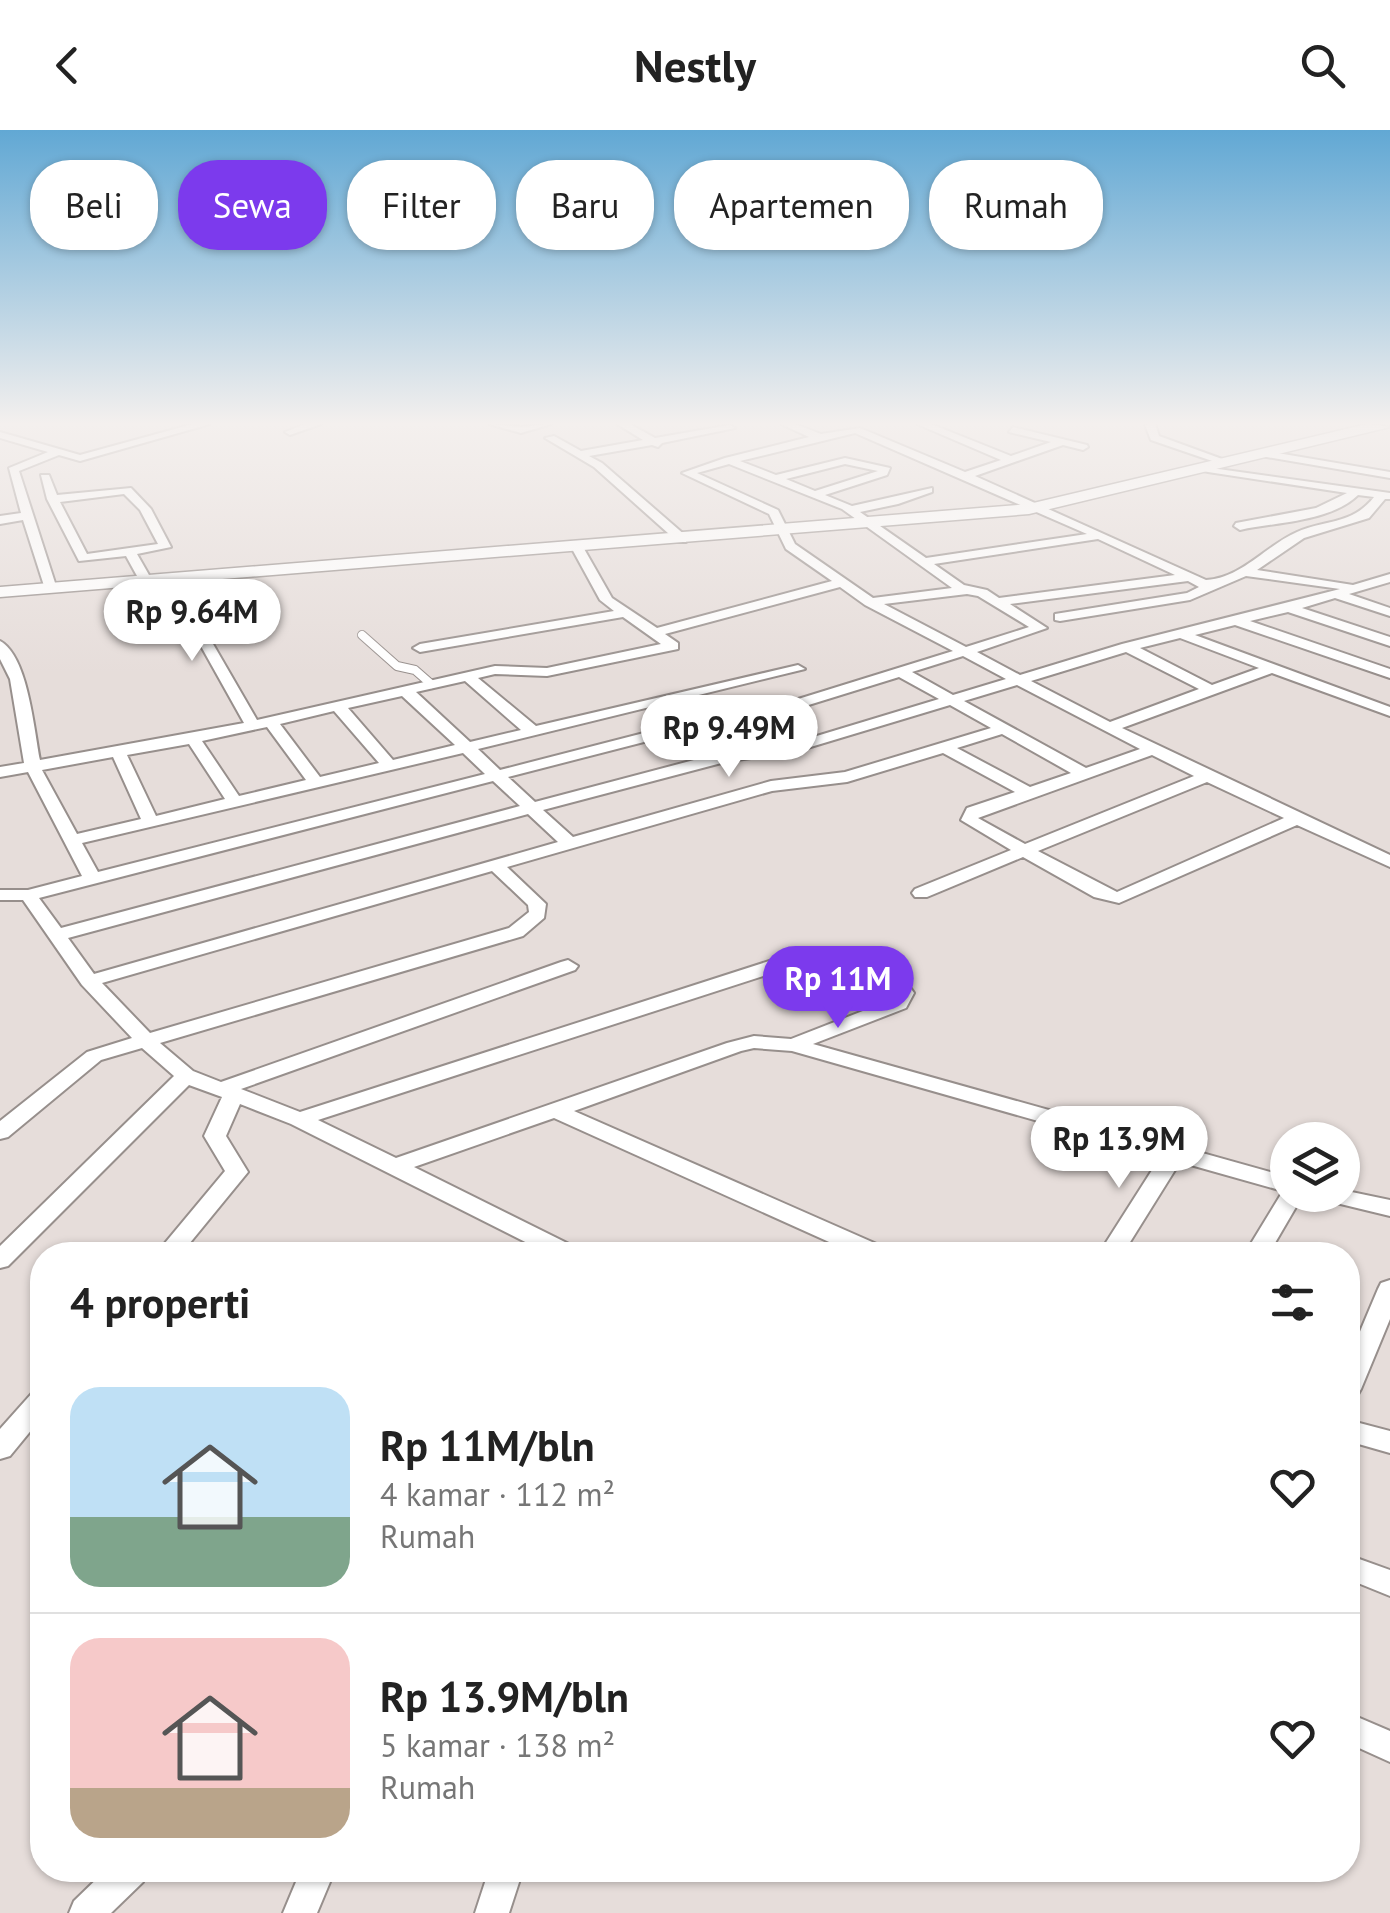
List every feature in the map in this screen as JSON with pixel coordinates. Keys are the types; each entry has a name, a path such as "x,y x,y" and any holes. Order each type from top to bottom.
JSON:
{"street":[{"path":"24,507 51,589"},
{"path":"58,507 83,558 166,546 142,507"},
{"path":"644,507 682,539"},
{"path":"763,507 774,512 790,546 870,602 1153,750 1294,820 1390,862"},
{"path":"845,507 966,590"},
{"path":"851,510 866,507"},
{"path":"0,592 871,524 1030,507"},
{"path":"1032,507 1102,536 1184,578 1214,584"},
{"path":"1240,526 1328,507"},
{"path":"1060,617 1190,596 1245,572 1300,535 1365,516 1374,507"},
{"path":"0,520 26,516"},
{"path":"922,562 1102,536"},
{"path":"0,772 120,754 503,669 548,672 673,646 607,600 577,548"},
{"path":"131,554 147,582"},
{"path":"1245,572 1358,587"},
{"path":"998,602 1184,578"},
{"path":"170,580 253,725"},
{"path":"56,935 728,756 789,749 1128,647 1387,581"},
{"path":"655,633 840,582"},
{"path":"0,895 28,895 710,721 768,713 1040,628 982,593 966,590 870,602"},
{"path":"1334,594 1390,612"},
{"path":"1289,608 1390,642"},
{"path":"420,648 625,613"},
{"path":"1237,621 1390,674"},
{"path":"1182,634 1390,712"},
{"path":"0,645 19,690 33,767 92,878"},
{"path":"1128,647 1211,690"},
{"path":"70,841 798,668"},
{"path":"1108,727 1269,669"},
{"path":"903,673 1085,774"},
{"path":"466,676 532,731"},
{"path":"0,692 19,690"},
{"path":"405,690 571,845"},
{"path":"338,706 388,765"},
{"path":"271,722 315,781"},
{"path":"90,981 771,786 847,777 1003,729"},
{"path":"193,739 234,801"},
{"path":"946,748 1030,793"},
{"path":"1153,750 969,816 974,825 1100,894 1119,898 1294,820"},
{"path":"120,754 150,822"},
{"path":"921,893 1206,776"},
{"path":"0,1132 94,1056 516,932 538,914 537,904 496,866"},
{"path":"28,895 90,981 148,1043 186,1076 299,1119 545,1242"},
{"path":"299,1119 795,959 811,958 900,987 904,994 900,1004 793,1045"},
{"path":"229,1091 568,966"},
{"path":"396,1166 754,1042 793,1045 1270,1180"},
{"path":"0,1260 186,1076"},
{"path":"178,1242 237,1172 215,1136 229,1091"},
{"path":"552,1109 851,1242"},
{"path":"1118,1242 1173,1155"},
{"path":"1360,1201 1390,1208"},
{"path":"1264,1242 1282,1212"},
{"path":"1360,1360 1390,1289"},
{"path":"0,1448 30,1413"},
{"path":"1360,1435 1390,1442"},
{"path":"1360,1572 1390,1583"},
{"path":"1360,1733 1390,1746"},
{"path":"86,1913 118,1882"},
{"path":"300,1913 313,1882"},
{"path":"492,1913 502,1882"}],"lane":[{"path":"362,635 398,666 415,670 431,684"}]}
